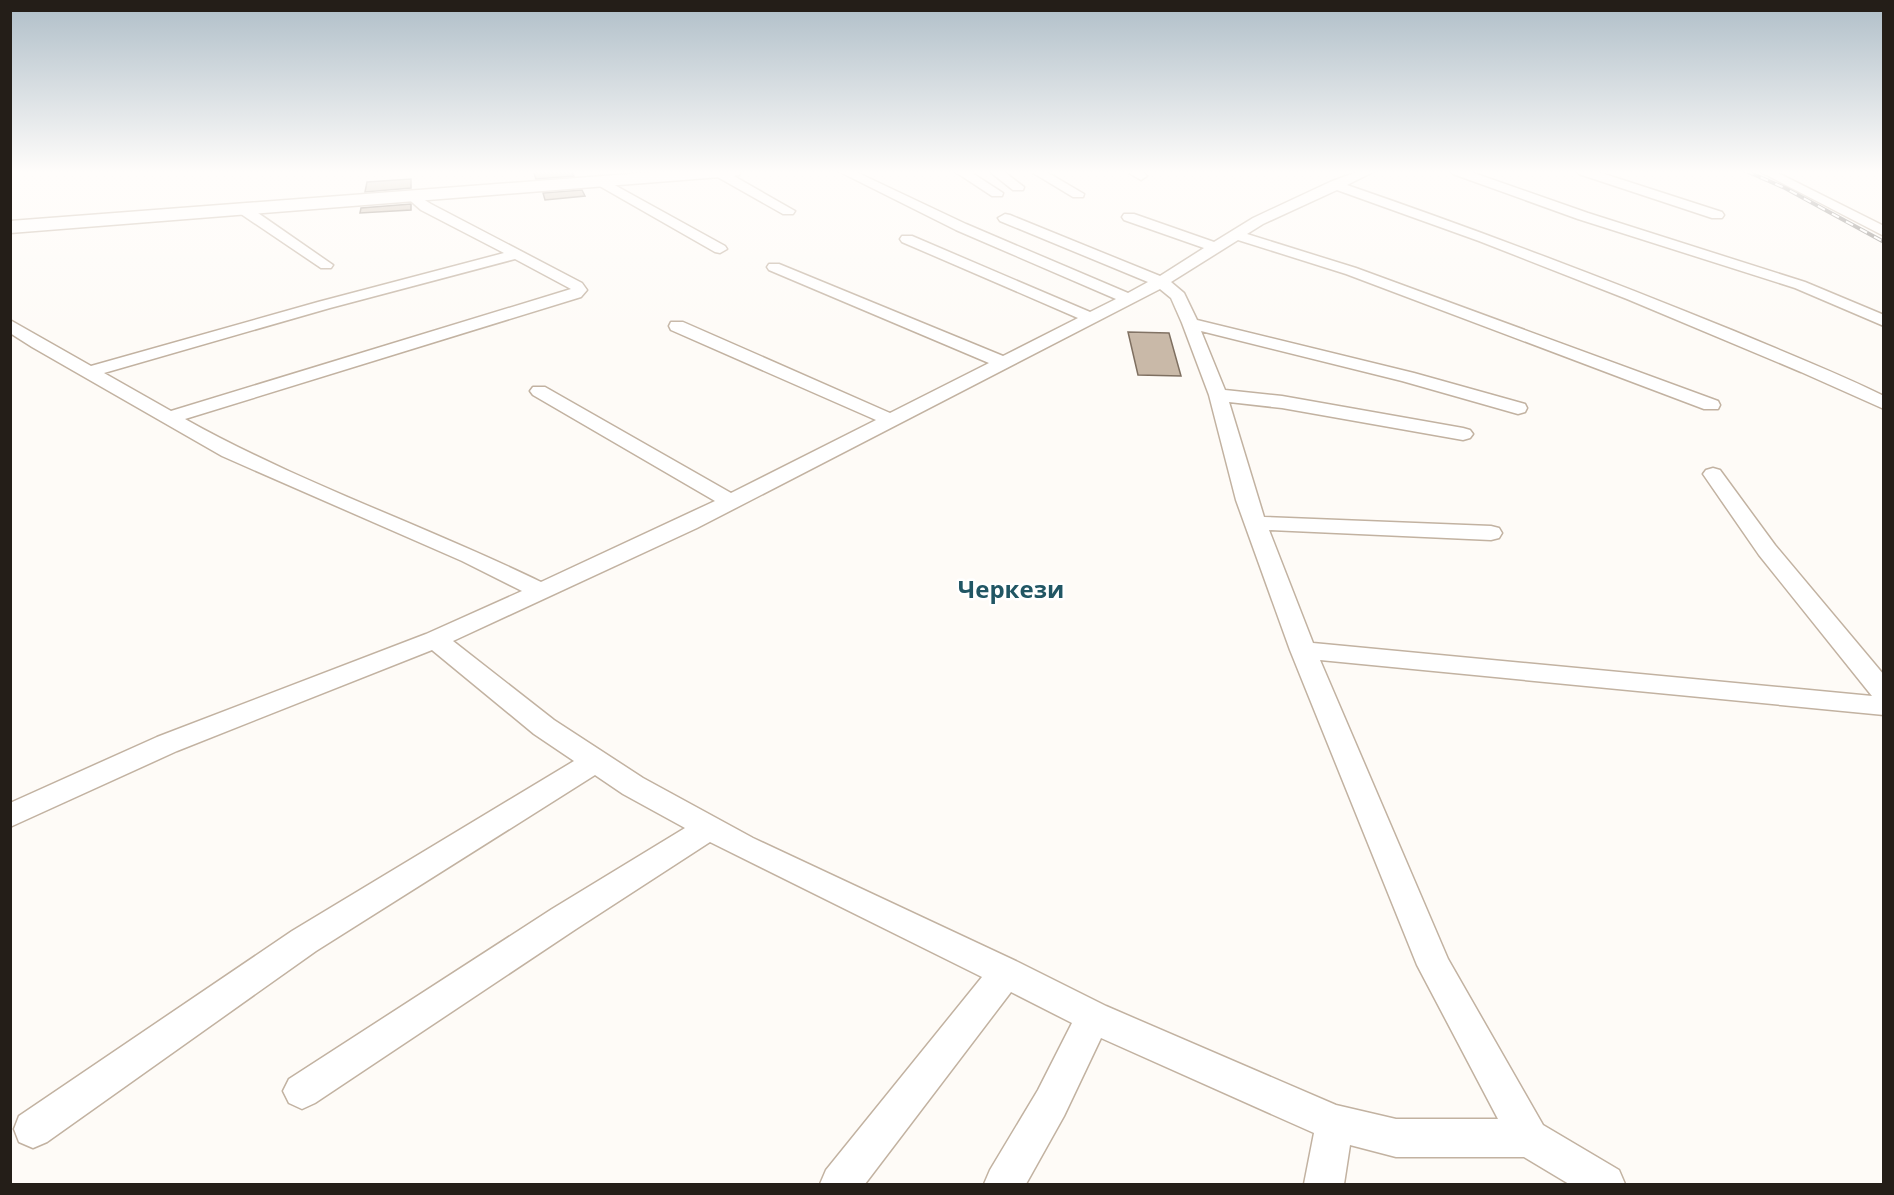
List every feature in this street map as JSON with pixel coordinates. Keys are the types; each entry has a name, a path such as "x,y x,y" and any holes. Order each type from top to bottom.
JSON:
{"street":[{"path":"269,227 326,265"},
{"path":"169,418 575,294 579,290 577,286 463,227"},
{"path":"681,227 720,249"},
{"path":"961,227 1130,299"},
{"path":"1026,227 1161,282 1178,296 1218,395 1247,500 1303,650 1434,965 1529,1138 1605,1185"},
{"path":"1168,227 1362,275 1711,405"},
{"path":"10,816 72,785 265,704 435,640 731,502 1002,362 1130,299 1161,282 1224,241 1252,227"},
{"path":"1455,227 1692,319 1884,404"},
{"path":"1616,227 1800,285 1884,321"},
{"path":"907,239 1091,318"},
{"path":"90,372 324,305 515,255"},
{"path":"774,267 1002,362"},
{"path":"1190,323 1408,377 1518,408"},
{"path":"10,325 229,452 470,556 541,591"},
{"path":"677,326 891,420"},
{"path":"540,391 731,502"},
{"path":"1218,395 1282,402 1463,434"},
{"path":"1713,474 1767,550 1884,693"},
{"path":"1256,523 1491,533"},
{"path":"435,640 544,727 633,786 753,851 1006,972 1093,1017 1335,1123 1396,1138 1529,1138"},
{"path":"1303,650 1884,706"},
{"path":"33,1129 304,941 595,761"},
{"path":"302,1091 564,919 710,828"},
{"path":"840,1185 1006,972"},
{"path":"1004,1185 1051,1103 1093,1017"},
{"path":"1324,1185 1335,1123"}],"building":[{"path":"1128,332 1169,333 1181,376 1138,375"}],"railway":[{"path":"1856,227 1884,242"}],"district":[{"name":"Черкези","path":"1011,590"}]}
